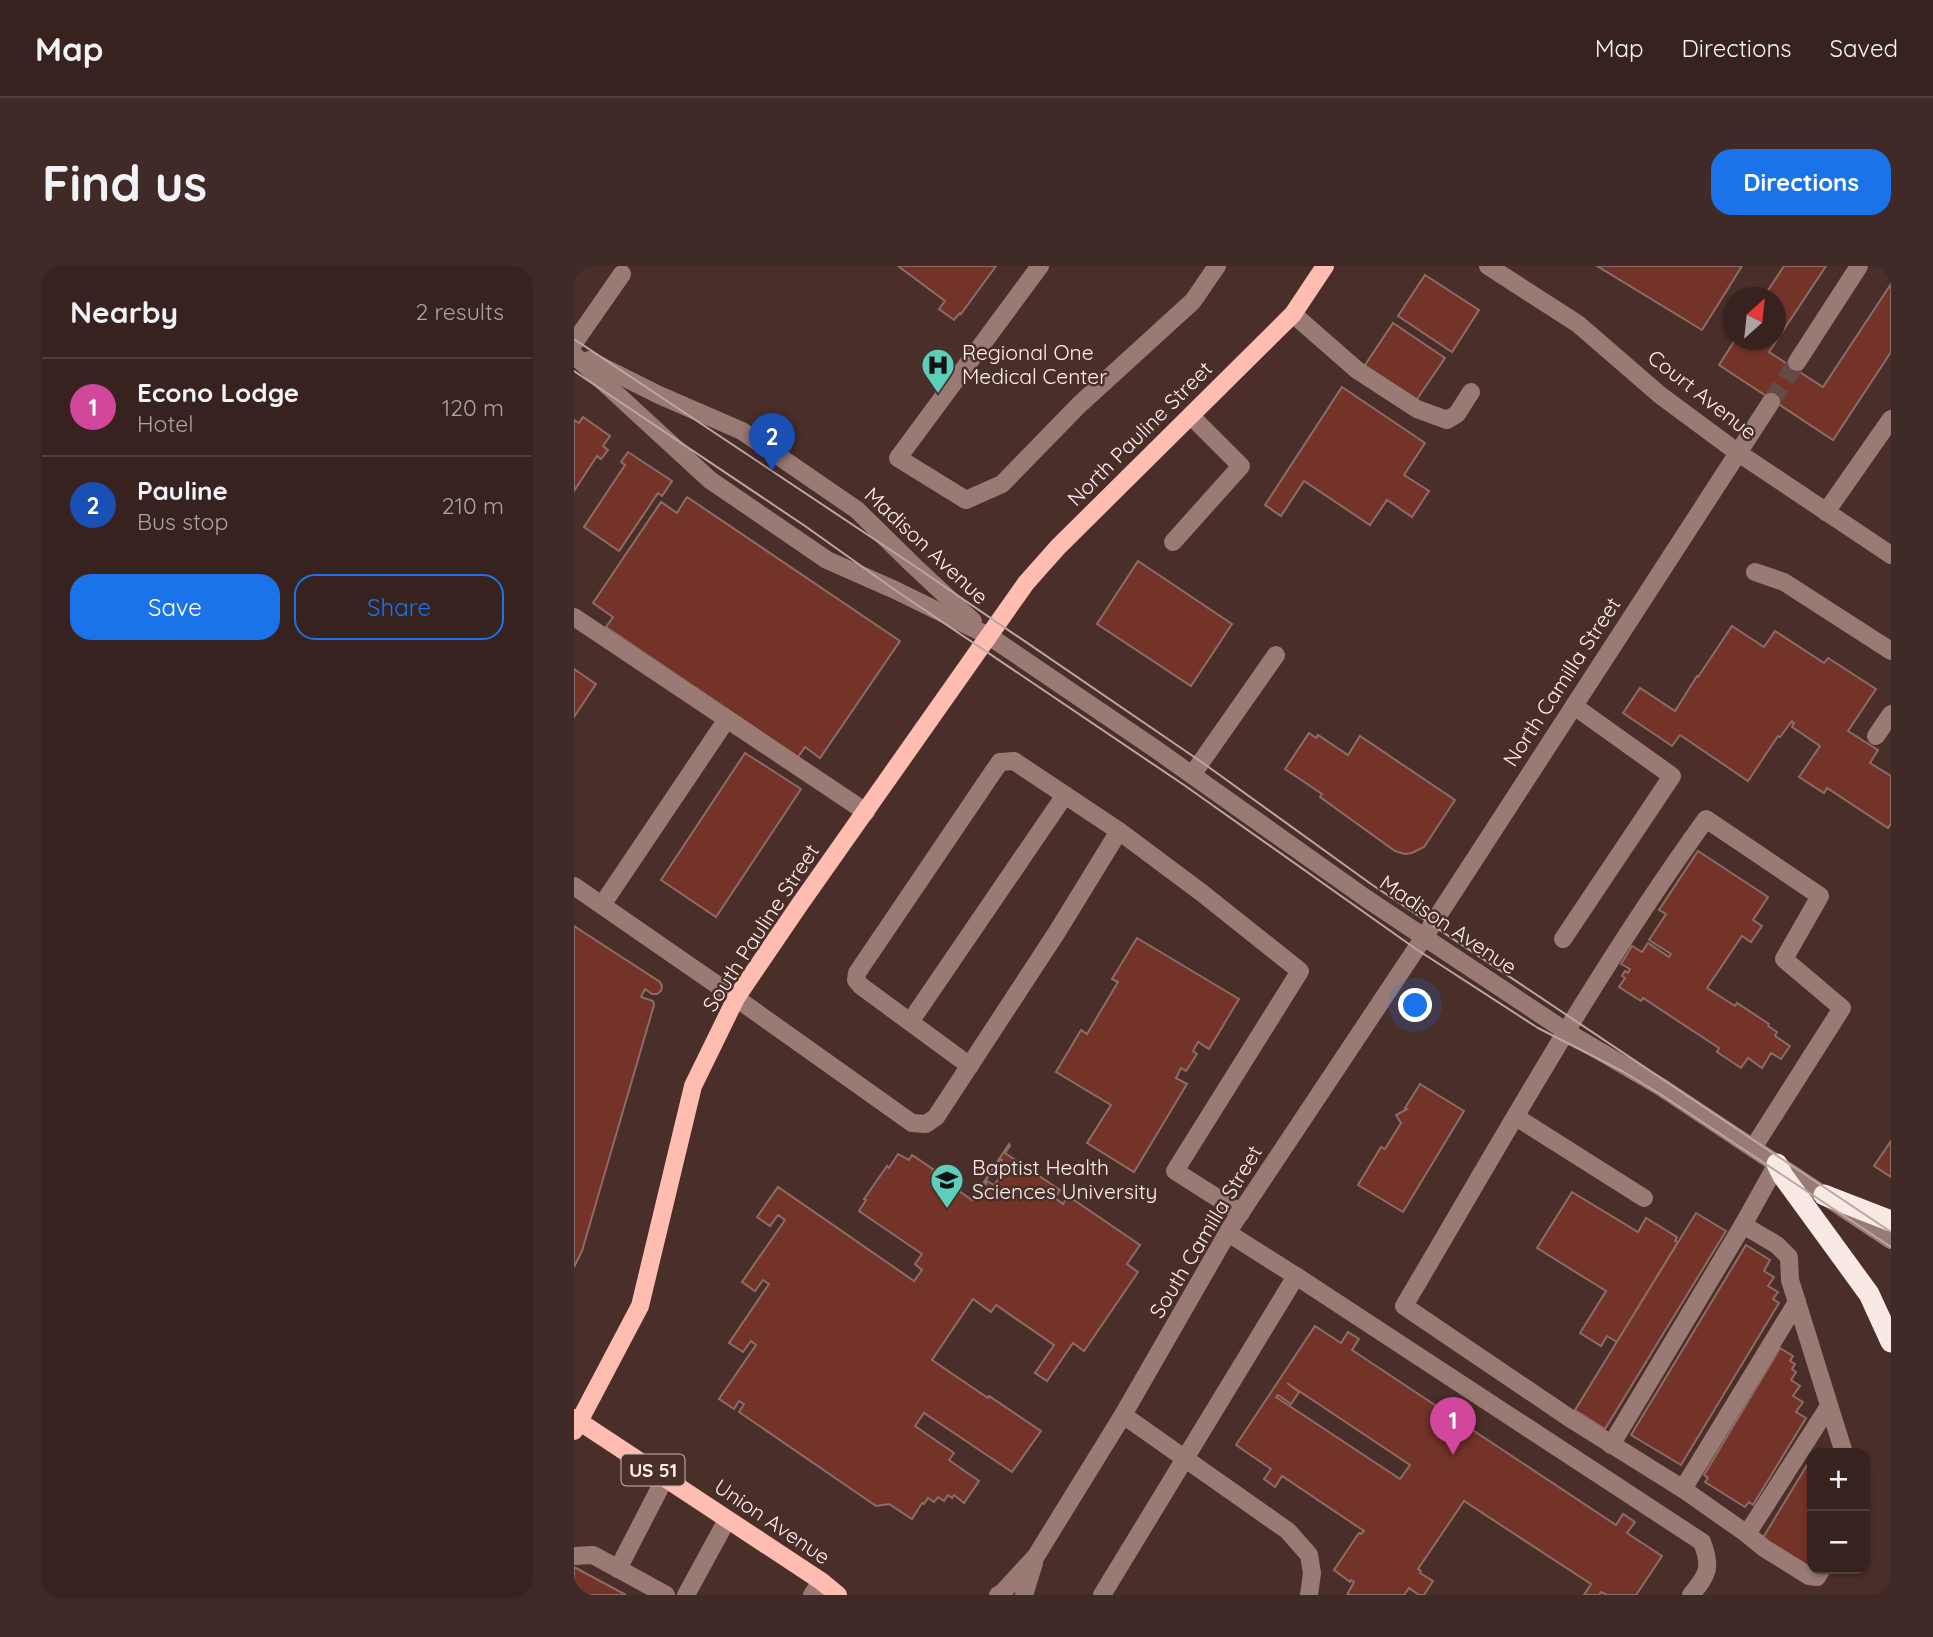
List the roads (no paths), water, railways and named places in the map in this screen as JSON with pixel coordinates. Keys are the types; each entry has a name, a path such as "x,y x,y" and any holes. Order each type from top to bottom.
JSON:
{"highway":[{"path":"1777,1164 1869,1294 1891,1342"},
{"path":"1824,1195 1891,1221"}],"main road":[{"name":"North Pauline Street","path":"989,636 1026,583 1058,547 1293,314 1325,266"},
{"name":"South Pauline Street","path":"576,1423 640,1306 693,1086 736,998 989,636"},
{"name":"Union Avenue","path":"576,1423 727,1520 817,1588 838,1595"}],"street":[{"path":"1040,266 898,458 966,500 1002,484 1079,405 1193,301 1217,266"},
{"name":"Court Avenue","path":"1488,266 1578,324 1660,395 1737,452 1891,555"},
{"path":"1797,362 1859,266"},
{"path":"574,343 622,274"},
{"path":"1293,314 1357,370 1417,409 1447,420 1457,414 1471,392"},
{"name":"Madison Avenue","path":"574,354 726,491 828,560 989,636"},
{"name":"Madison Avenue","path":"574,354 742,431 857,510 989,636 1424,937 1567,1032 1661,1087 1891,1240"},
{"name":"North Camilla Street","path":"1424,937 1771,402"},
{"path":"1173,542 1241,466 1191,416"},
{"path":"1826,512 1891,419"},
{"path":"1755,572 1784,582 1891,651"},
{"path":"574,617 866,812"},
{"path":"1192,775 1276,655"},
{"path":"1563,939 1672,776 1573,706"},
{"path":"1876,736 1891,714"},
{"path":"602,905 727,719"},
{"path":"970,1066 861,986 856,980 857,973 1000,762 1014,761 1119,831 1300,971 1175,1171 1241,1213"},
{"path":"910,1022 1065,795"},
{"path":"1753,1148 1842,1008 1783,958 1820,896 1706,819 1617,951 1404,1306 1611,1445 1683,1489 1763,1548 1809,1576 1817,1577 1819,1574"},
{"path":"574,886 912,1123 926,1124 936,1117 970,1066 1119,831"},
{"name":"South Camilla Street","path":"998,1595 1036,1556 1123,1415 1228,1233 1424,937"},
{"path":"1516,1117 1644,1198"},
{"path":"1611,1445 1777,1164"},
{"path":"1743,1225 1777,1245 1789,1257 1790,1280 1842,1448"},
{"path":"1228,1233 1702,1542 1708,1559 1706,1574 1691,1595"},
{"path":"1102,1595 1296,1276"},
{"path":"1683,1489 1797,1302"},
{"path":"1747,1534 1829,1406"},
{"path":"1123,1415 1288,1531 1309,1555 1312,1594"},
{"path":"618,1569 665,1478"},
{"path":"686,1595 727,1520"},
{"path":"574,1556 593,1555 666,1595"},
{"name":"South Camilla Street","path":"1024,1595 1036,1556"}],"tunnel":[{"path":"1771,402 1797,362"}],"tram line":[{"path":"574,339 1203,763 1371,884 1891,1232"},
{"path":"574,371 1184,785 1416,949 1538,1028 1622,1071 1660,1094 1891,1247"}],"place":[{"name":"Regional One Medical Center","path":"938,395"},
{"name":"Pauline","path":"772,471"},
{"name":"Baptist Health Sciences University","path":"947,1210"},
{"name":"Econo Lodge","path":"1453,1455"}]}
